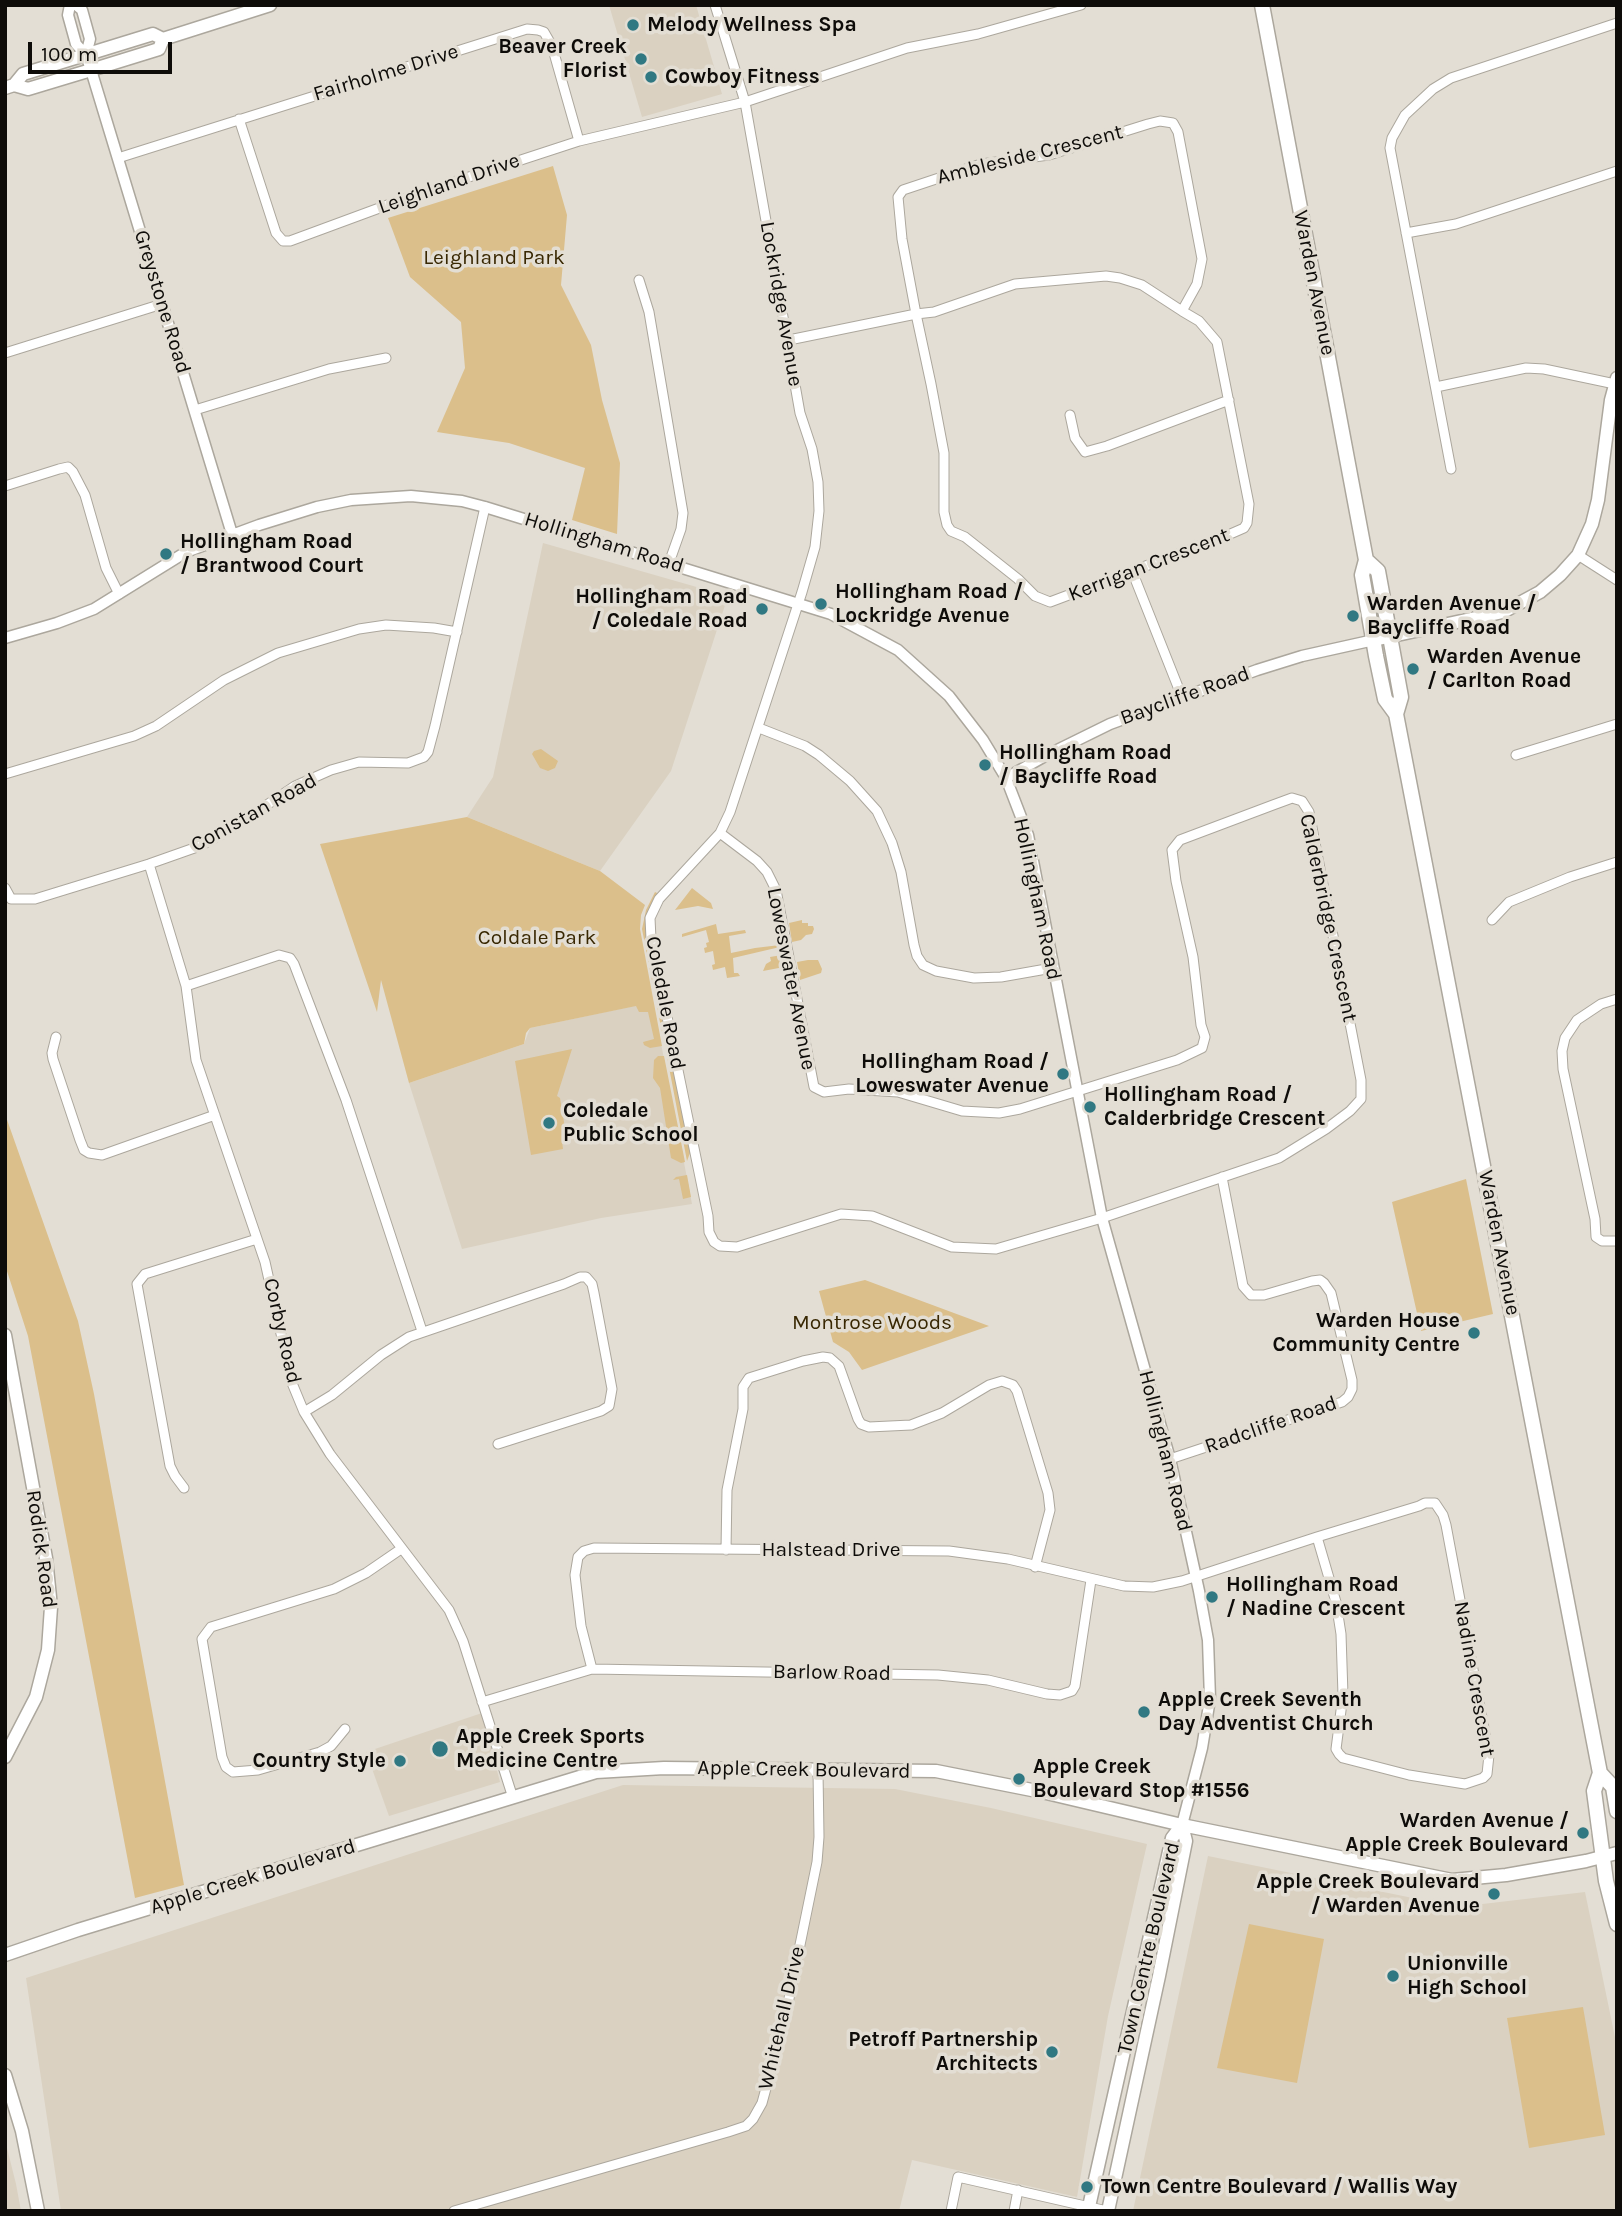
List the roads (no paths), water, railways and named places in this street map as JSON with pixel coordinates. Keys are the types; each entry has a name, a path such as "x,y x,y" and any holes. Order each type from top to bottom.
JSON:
{"main road":[{"path":"9,87 23,74 153,34 163,38 270,5"},
{"name":"Warden Avenue","path":"1262,5 1366,560 1362,575 1385,699 1396,714 1600,1773 1594,1791 1611,1855 1606,1881 1617,1924"},
{"path":"9,87 28,89 159,49 163,38"},
{"path":"1374,640 1458,623 1516,606 1553,582 1578,555 1592,524 1616,381"},
{"name":"Warden Avenue","path":"1366,560 1377,571 1390,637 1401,697 1396,714"},
{"name":"Rodick Road","path":"5,1335 46,1558 51,1607 48,1650 40,1684 27,1717 5,1757"},
{"name":"Apple Creek Boulevard","path":"5,1955 78,1930 596,1772 664,1768 936,1771 1452,1880 1506,1875 1611,1855"},
{"name":"Warden Avenue","path":"1600,1773 1613,1787 1617,1811"},
{"name":"Town Centre Boulevard","path":"1089,2209 1172,1838 1182,1825"},
{"name":"Town Centre Boulevard","path":"1108,2211 1185,1841 1182,1825"},
{"path":"5,2075 22,2131 38,2211"}],"street":[{"path":"70,5 68,15 76,44 86,55"},
{"path":"76,5 82,9 90,38 86,55"},
{"name":"Lockridge Avenue","path":"715,5 744,102 789,340 800,413 812,449 818,482 819,511 815,547 799,604"},
{"name":"Leighland Drive","path":"239,119 276,233 283,241 300,238 420,193 579,141 744,102 907,48 978,34 1081,5"},
{"path":"1451,469 1390,148 1392,138 1405,115 1433,89 1451,78 1617,23"},
{"name":"Fairholme Drive","path":"118,158 527,29 538,30 548,37 579,141"},
{"name":"Greystone Road","path":"86,55 232,534"},
{"name":"Ambleside Crescent","path":"916,314 898,210 898,197 903,190 981,164 1049,155 1160,121 1173,123 1178,132 1202,259 1197,284 1182,311"},
{"path":"1406,233 1456,224 1617,171"},
{"name":"Kerrigan Crescent","path":"789,340 916,314 934,312 1015,284 1106,276 1142,285 1199,321 1217,342 1249,504 1244,528 1065,598 1046,602 1035,596 1018,579 965,537 951,531 947,525 944,512 944,453 916,314"},
{"path":"639,280 649,312 683,513 681,529 669,563"},
{"path":"5,353 162,304"},
{"path":"195,410 330,369 386,358"},
{"path":"1436,387 1525,368 1616,381"},
{"path":"1070,415 1075,439 1085,452 1229,400"},
{"path":"5,486 68,467 85,495 106,568 119,594"},
{"name":"Hollingham Road","path":"5,638 81,615 186,552 232,534 317,507 383,497 439,498 485,507 831,614 898,650 928,675 960,709 1006,778 1027,835 1102,1218 1170,1460 1196,1576 1208,1640 1210,1699 1199,1760 1182,1825"},
{"name":"Conistan Road","path":"5,888 12,899 34,900 200,846 228,831 295,786 331,770 359,762 408,763 424,757 429,752 485,507"},
{"path":"1578,555 1617,580"},
{"path":"1132,571 1182,697"},
{"name":"Coledale Road","path":"799,604 741,784 720,833 659,899 650,918 709,1232 720,1246 737,1247 841,1214 872,1216 952,1247 996,1249 1102,1218"},
{"path":"5,774 145,731 168,719 224,680 278,653 359,629 386,625 457,632"},
{"name":"Baycliffe Road","path":"1006,778 1110,724 1182,697 1302,656 1374,640"},
{"path":"1516,755 1617,724"},
{"path":"759,728 805,746 819,755 850,781 877,811 901,872 914,944 923,965 936,971 974,978 1052,968"},
{"name":"Calderbridge Crescent","path":"1076,1091 1177,1060 1202,1048 1205,1037 1201,1025 1193,957 1172,850 1180,840 1262,809 1292,798 1302,801 1309,813 1361,1080 1361,1099 1326,1129 1279,1158 1102,1218"},
{"name":"Loweswater Avenue","path":"720,833 757,860 776,890 811,1082 818,1090 898,1092 962,1111 988,1113 1020,1109 1076,1091"},
{"path":"1492,920 1509,902 1570,877 1617,862"},
{"name":"Corby Road","path":"149,864 186,986 196,1060 272,1286 292,1383 304,1412 330,1454 449,1610 463,1641 513,1798"},
{"path":"186,986 279,955 290,958 295,964 346,1100 422,1331"},
{"path":"1617,999 1601,1004 1577,1020 1565,1038 1562,1051 1563,1069 1595,1219 1596,1237 1602,1241 1617,1241"},
{"path":"56,1037 53,1059 80,1140 84,1150 89,1153 102,1155 215,1115"},
{"name":"Radcliffe Road","path":"1170,1460 1342,1402 1348,1398 1352,1389 1331,1293 1324,1283 1320,1280 1265,1295 1251,1295 1243,1286 1222,1177"},
{"path":"184,1488 170,1466 136,1284 145,1274 257,1239"},
{"path":"304,1412 332,1395 396,1345 422,1331 564,1284 580,1276 586,1278 592,1284 612,1388 609,1406 601,1411 498,1444"},
{"path":"726,1550 727,1490 743,1409 743,1387 749,1378 823,1357 830,1358 839,1366 858,1419 861,1424 870,1427 911,1425 942,1413 989,1384 1002,1381 1013,1385 1048,1493 1049,1510 1035,1567"},
{"name":"Nadine Crescent","path":"1196,1576 1317,1537 1425,1503 1435,1503 1446,1525 1489,1755 1489,1768 1483,1778 1465,1784 1409,1775 1343,1758 1339,1754 1336,1749 1343,1695 1341,1634 1336,1602 1317,1537"},
{"name":"Halstead Drive","path":"592,1669 581,1626 575,1575 578,1557 584,1551 594,1548 949,1551 1008,1559 1124,1586 1153,1587 1196,1576"},
{"path":"345,1730 331,1746 320,1752 244,1772 233,1772 226,1768 202,1639 211,1627 334,1589 366,1573 401,1549"},
{"name":"Barlow Road","path":"482,1702 592,1669 938,1675 988,1680 1060,1695 1072,1691 1075,1686 1091,1580"},
{"name":"Whitehall Drive","path":"454,2211 728,2133 746,2126 759,2111 785,2018 817,1861 818,1771"},
{"path":"951,2211 958,2177 1089,2209 1108,2211"},
{"path":"1014,2211 1018,2190"}],"place":[{"name":"Melody Wellness Spa","path":"633,25"},
{"name":"Beaver Creek Florist","path":"641,59"},
{"name":"Cowboy Fitness","path":"651,77"},
{"name":"Hollingham Road / Brantwood Court","path":"166,554"},
{"name":"Hollingham Road / Lockridge Avenue","path":"821,604"},
{"name":"Hollingham Road / Coledale Road","path":"762,609"},
{"name":"Warden Avenue / Baycliffe Road","path":"1353,616"},
{"name":"Warden Avenue / Carlton Road","path":"1413,669"},
{"name":"Hollingham Road / Baycliffe Road","path":"985,765"},
{"name":"Hollingham Road / Loweswater Avenue","path":"1063,1074"},
{"name":"Hollingham Road / Calderbridge Crescent","path":"1090,1107"},
{"name":"Coledale Public School","path":"549,1123"},
{"name":"Warden House Community Centre","path":"1474,1333"},
{"name":"Hollingham Road / Nadine Crescent","path":"1212,1597"},
{"name":"Apple Creek Seventh Day Adventist Church","path":"1144,1712"},
{"name":"Apple Creek Sports Medicine Centre","path":"440,1749"},
{"name":"Country Style","path":"400,1761"},
{"name":"Apple Creek Boulevard Stop #1556","path":"1019,1779"},
{"name":"Warden Avenue / Apple Creek Boulevard","path":"1583,1833"},
{"name":"Apple Creek Boulevard / Warden Avenue","path":"1494,1894"},
{"name":"Unionville High School","path":"1393,1976"},
{"name":"Petroff Partnership Architects","path":"1052,2052"},
{"name":"Town Centre Boulevard / Wallis Way","path":"1087,2187"}],"park label":[{"name":"Leighland Park","path":"494,258"},
{"name":"Coldale Park","path":"537,938"},
{"name":"Montrose Woods","path":"872,1323"}]}
